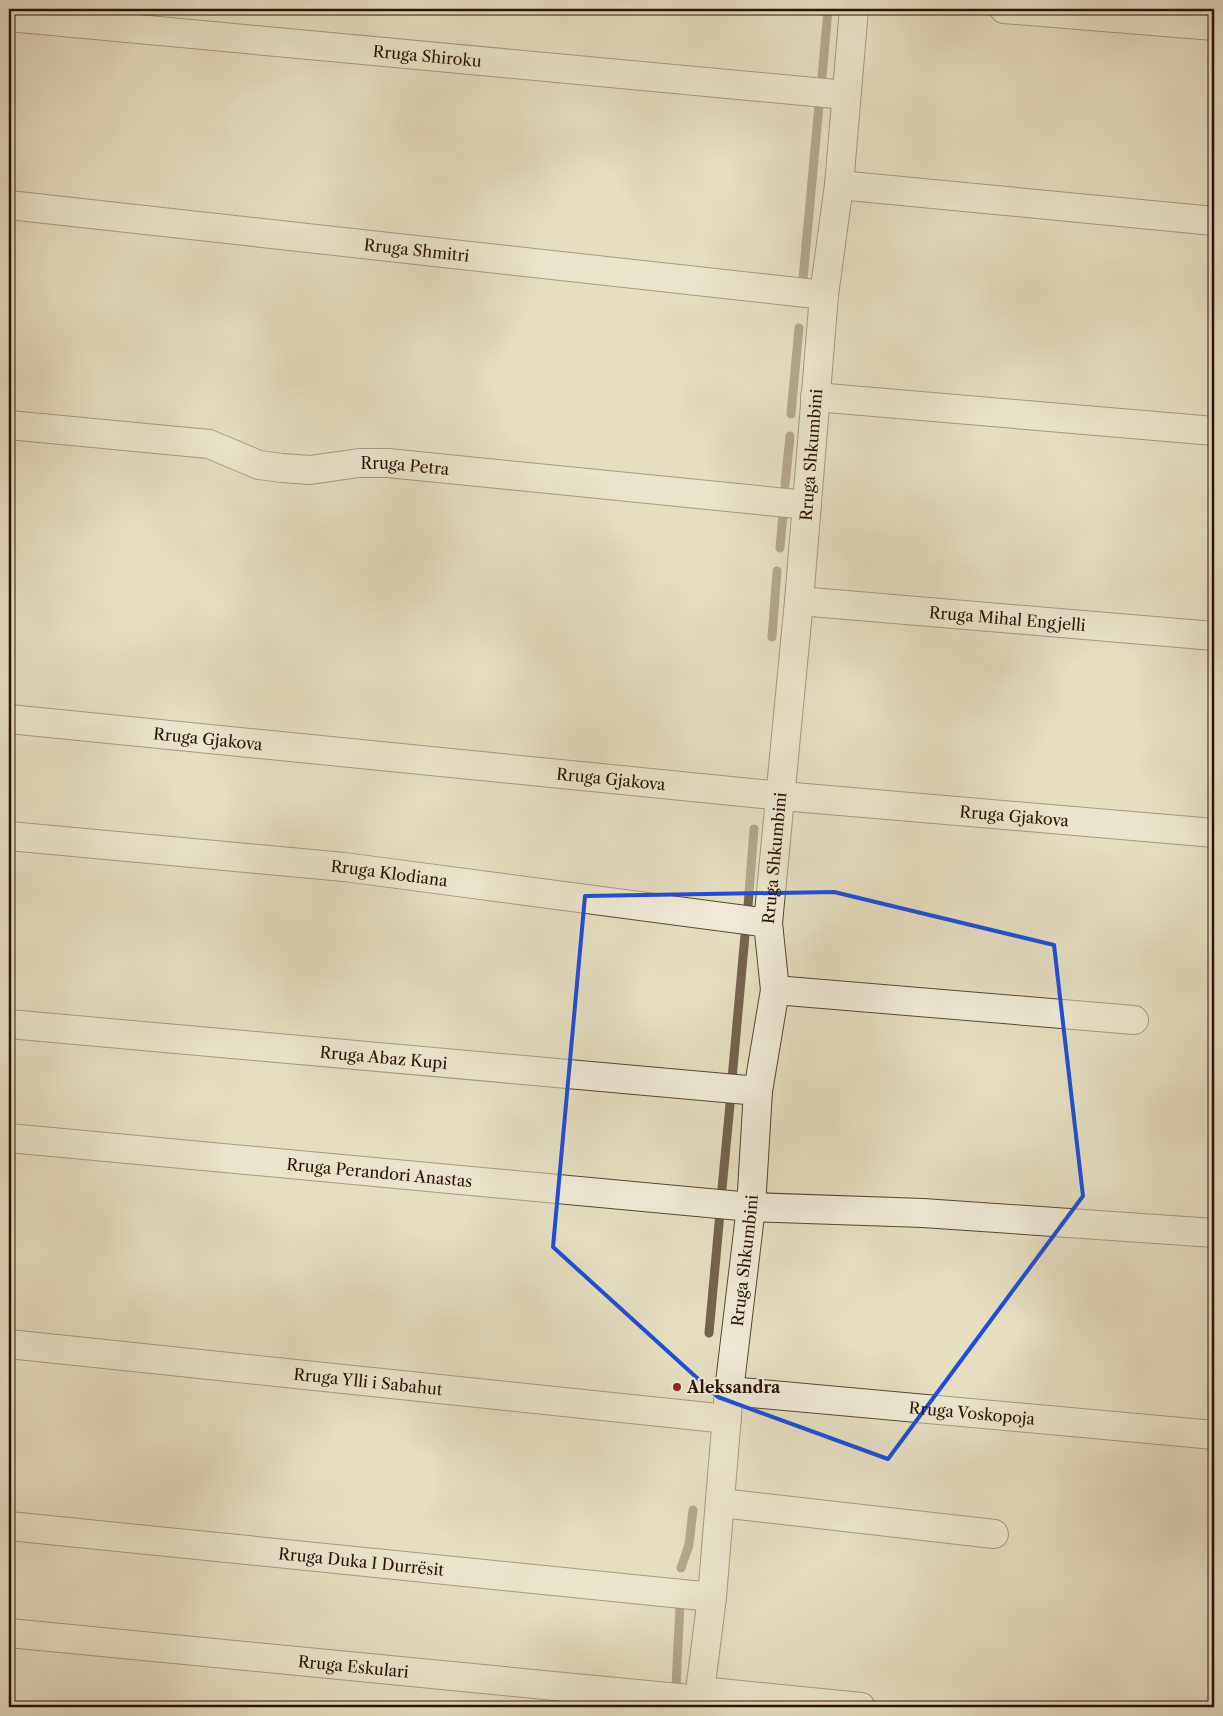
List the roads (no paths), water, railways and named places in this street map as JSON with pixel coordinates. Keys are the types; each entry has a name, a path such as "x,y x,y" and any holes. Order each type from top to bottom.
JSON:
{"street":[{"name":"Rruga Shkumbini","path":"699,1699 712,1597 729,1391 751,1207 758,1091 775,990 768,923 782,796 824,295 840,185 854,9"},
{"path":"1004,9 1214,26"},
{"name":"Rruga Shiroku","path":"9,17 846,94"},
{"path":"840,185 1214,221"},
{"name":"Rruga Shmitri","path":"9,204 824,295"},
{"path":"815,397 1214,431"},
{"name":"Rruga Petra","path":"9,425 209,444 259,465 282,468 310,470 359,463 409,465 807,505"},
{"name":"Rruga Mihal Engjelli","path":"799,601 1214,636"},
{"name":"Rruga Gjakova","path":"9,719 782,796 1214,833"},
{"name":"Rruga Klodiana","path":"9,836 344,867 768,923"},
{"path":"775,990 1134,1020"},
{"name":"Rruga Abaz Kupi","path":"9,1024 758,1091"},
{"name":"Rruga Perandori Anastas","path":"9,1138 751,1207 923,1213 1214,1233"},
{"name":"Rruga Ylli i Sabahut","path":"9,1344 727,1419"},
{"name":"Rruga Voskopoja","path":"729,1391 1214,1435"},
{"path":"721,1503 994,1534"},
{"name":"Rruga Duka I Durrësit","path":"9,1526 712,1597"},
{"name":"Rruga Eskulari","path":"9,1633 699,1699"},
{"path":"699,1699 861,1707"}],"waterway":[{"path":"822,77 828,9"},
{"path":"803,279 819,105"},
{"path":"791,414 799,328"},
{"path":"785,485 790,436"},
{"path":"780,548 783,514"},
{"path":"772,637 777,571"},
{"path":"748,906 754,829"},
{"path":"732,1079 745,935"},
{"path":"721,1199 731,1094"},
{"path":"709,1333 720,1213"},
{"path":"681,1568 689,1545 693,1510"},
{"path":"676,1686 680,1605"}],"place":[{"name":"Aleksandra","path":"677,1387"}]}
